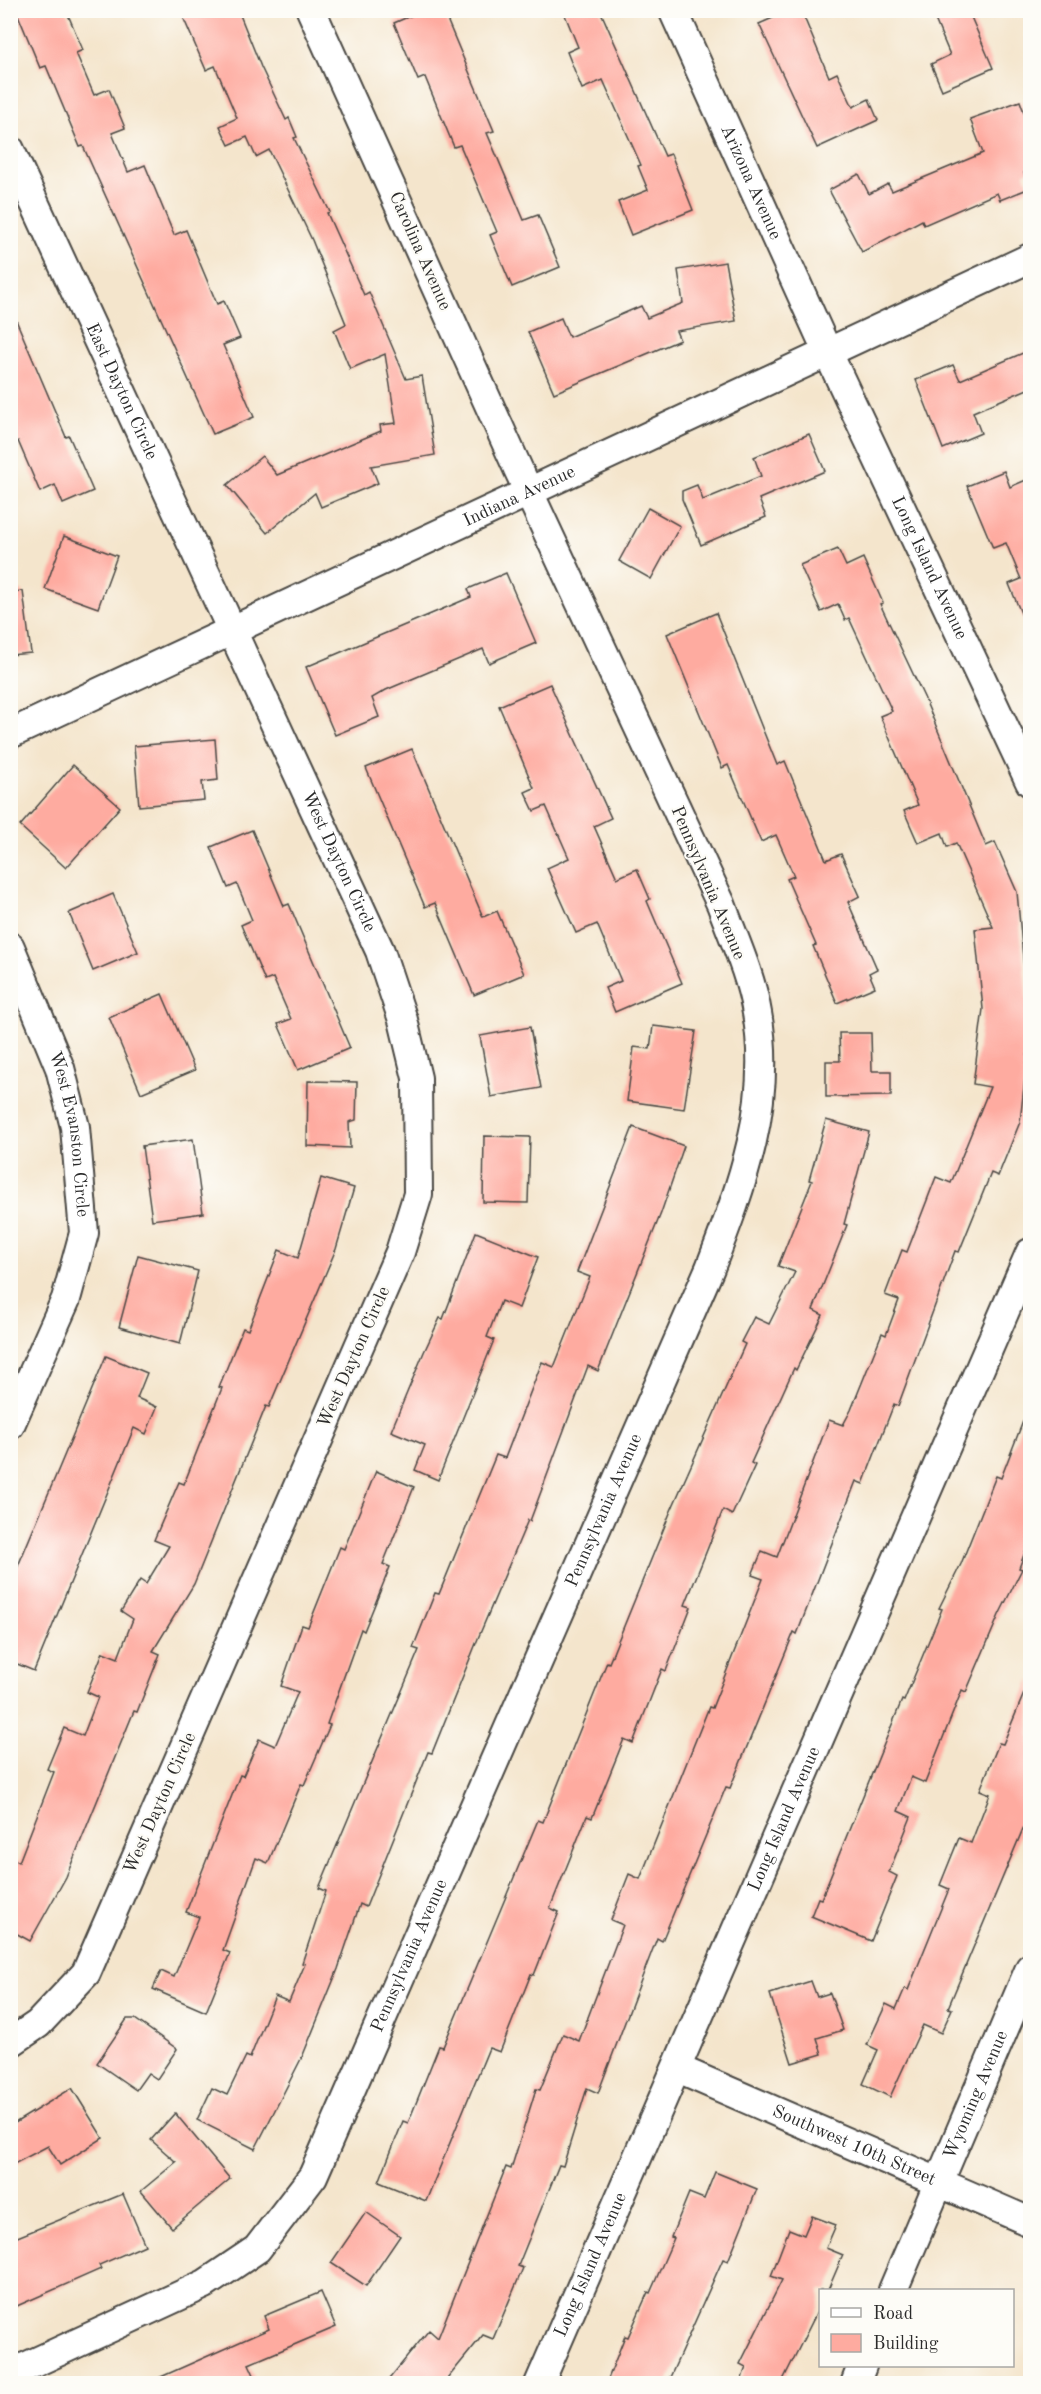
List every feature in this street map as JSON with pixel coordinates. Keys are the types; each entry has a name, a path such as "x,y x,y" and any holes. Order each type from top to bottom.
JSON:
{"street":[{"name":"Carolina Avenue","path":"311,10 529,492"},
{"name":"Arizona Avenue","path":"673,10 828,352"},
{"name":"East Dayton Circle","path":"10,150 232,633"},
{"name":"Indiana Avenue","path":"10,734 232,633 1030,258"},
{"name":"Long Island Avenue","path":"828,352 1030,782"},
{"name":"Pennsylvania Avenue","path":"10,2374 205,2284 257,2249 313,2176 710,1268 737,1197 753,1142 762,1078 757,1013 743,962 720,904 529,492"},
{"name":"West Dayton Circle","path":"10,2043 38,2024 86,1973 400,1252 418,1194 417,1078 403,1020 380,951 232,633"},
{"name":"West Evanston Circle","path":"10,946 63,1078 75,1127 84,1233 66,1299 10,1425"},
{"name":"Long Island Avenue","path":"539,2384 678,2069 1030,1253"},
{"name":"Wyoming Avenue","path":"893,2289 1030,1968"},
{"name":"Southwest 10th Street","path":"678,2069 1030,2222"},
{"path":"855,2384 862,2367"}],"building":[{"path":"16,10 66,10 83,50 76,53 94,95 109,89 125,128 112,133 128,172 145,165 174,235 186,230 217,304 224,301 240,338 223,345 254,417 213,434 83,146 80,147 46,66 40,68"},
{"path":"180,10 238,10 286,120 289,118 297,137 294,138 330,212 327,213 364,295 369,292 406,379 422,376 435,455 371,466 378,483 321,507 315,493 267,533 227,485 262,456 277,475 381,431 380,425 396,423 385,354 350,369 334,330 346,324 312,240 269,150 256,157 247,137 229,145 220,126 237,118 215,66 206,70"},
{"path":"424,10 443,10 494,131 487,133 524,220 538,215 560,267 512,287 490,235 497,232 460,145 454,147 425,77 418,80 394,23"},
{"path":"563,10 600,10 665,156 671,154 693,210 631,235 618,202 648,190 638,166 641,165 603,80 582,89 567,52 578,47"},
{"path":"791,10 801,10 829,77 837,73 853,107 869,99 878,120 817,148 759,24"},
{"path":"931,10 968,10 993,68 942,90 931,64 950,55"},
{"path":"1020,101 1030,129 1030,171 1024,173 1030,188 1000,200 997,193 924,225 922,220 862,252 829,190 859,174 869,194 888,184 892,191 983,153 970,119"},
{"path":"725,262 736,321 676,331 680,340 554,393 528,332 561,318 569,337 641,306 647,318 683,303 678,270"},
{"path":"10,306 66,437 69,436 93,491 63,504 55,485 40,492 18,441 10,445"},
{"path":"1030,350 1030,388 973,412 981,433 943,449 916,380 953,365 960,380"},
{"path":"809,434 825,471 759,499 766,517 701,545 682,499 682,491 697,485 703,500 761,476 754,457"},
{"path":"1004,471 1010,487 1026,480 1030,492 1030,635 1009,584 1021,579 1006,543 993,548 967,486"},
{"path":"648,508 680,526 651,579 619,561"},
{"path":"64,536 117,556 98,608 45,589"},
{"path":"838,549 846,566 863,558 883,603 880,604 924,697 986,846 995,842 1017,892 1030,1033 1020,1122 998,1176 991,1173 959,1252 955,1251 898,1406 894,1404 863,1484 856,1481 797,1634 794,1632 730,1788 726,1787 662,1941 657,1938 598,2093 587,2088 563,2166 559,2165 518,2266 523,2268 493,2339 483,2335 443,2384 385,2384 429,2330 438,2338 506,2167 511,2169 536,2089 540,2090 563,2034 579,2041 623,1925 611,1920 629,1874 640,1879 709,1707 712,1708 763,1579 752,1575 762,1551 777,1557 829,1420 843,1425 851,1410 882,1333 886,1335 899,1300 885,1295 902,1250 907,1252 936,1177 951,1183 990,1087 973,1084 983,1009 975,929 993,927 956,843 947,847 942,833 918,843 904,811 918,805 880,716 892,711 849,618 845,620 838,604 821,612 800,565"},
{"path":"506,573 536,643 489,663 483,649 386,690 372,698 379,717 335,735 306,667 471,597 468,589"},
{"path":"23,591 31,653 10,655 10,592"},
{"path":"716,613 777,765 785,761 826,860 841,854 860,896 848,902 877,969 869,973 875,987 837,1003 813,946 816,945 787,879 794,876 776,835 761,842 728,765 722,768 667,634"},
{"path":"550,684 611,818 594,826 617,878 637,869 650,899 647,901 682,983 615,1012 605,988 621,981 597,924 576,933 547,868 569,858 546,806 534,811 525,792 534,788 499,706"},
{"path":"215,739 218,780 202,782 204,800 139,806 134,746"},
{"path":"412,749 483,917 497,911 524,974 474,995 435,903 425,907 366,768"},
{"path":"73,765 120,807 66,868 20,826"},
{"path":"252,830 284,906 289,904 350,1048 298,1070 278,1024 291,1019 273,978 265,981 241,925 252,920 237,884 228,888 211,847"},
{"path":"113,894 138,952 93,971 69,913"},
{"path":"162,994 195,1070 141,1093 109,1017"},
{"path":"653,1026 696,1031 684,1109 627,1101 634,1047 650,1049"},
{"path":"530,1027 541,1088 491,1097 480,1036"},
{"path":"839,1033 871,1033 872,1071 891,1071 891,1096 826,1097 826,1061 840,1061"},
{"path":"308,1081 357,1082 356,1120 349,1122 350,1148 307,1146"},
{"path":"826,1120 869,1132 844,1224 847,1225 813,1310 823,1315 796,1370 794,1368 751,1463 755,1465 732,1515 723,1510 685,1605 691,1607 666,1671 662,1669 633,1743 624,1739 592,1818 587,1816 550,1908 559,1912 534,1975 531,1974 500,2052 489,2048 426,2201 379,2182 403,2121 408,2123 439,2046 443,2047 538,1820 543,1822 607,1662 609,1663 670,1513 745,1344 741,1342 754,1317 769,1324 795,1272 778,1266 812,1181 809,1180"},
{"path":"633,1127 684,1146 661,1213 598,1371 588,1366 530,1521 528,1520 432,1753 428,1752 366,1907 360,1904 338,1969 303,2055 255,2149 197,2120 212,2088 227,2095 246,2056 250,2058 275,1996 289,2002 305,1964 302,1963 326,1891 319,1888 419,1650 413,1648 435,1593 439,1594 496,1455 505,1458 542,1362 554,1367 590,1277 577,1272"},
{"path":"484,1136 530,1137 528,1203 483,1202"},
{"path":"193,1139 203,1213 152,1220 142,1146"},
{"path":"321,1178 354,1188 336,1249 269,1407 266,1406 194,1584 153,1651 160,1654 137,1712 134,1711 66,1877 30,1941 10,1930 10,1857 19,1862 54,1772 47,1769 64,1728 83,1736 98,1697 87,1692 103,1652 118,1658 133,1619 121,1611 140,1580 146,1584 169,1546 154,1540 179,1482 184,1484 222,1388 219,1387 243,1328 248,1330 279,1250 298,1258"},
{"path":"476,1232 538,1257 519,1308 501,1301 487,1337 494,1340 438,1480 415,1470 425,1445 391,1431 424,1352 440,1318 443,1319"},
{"path":"138,1255 198,1271 180,1344 119,1327"},
{"path":"106,1356 147,1373 137,1398 157,1407 146,1434 134,1428 34,1671 10,1661 10,1585"},
{"path":"1029,1406 1030,1539 1019,1568 1022,1569 999,1615 966,1692 962,1690 925,1783 911,1777 898,1811 911,1817 889,1872 897,1876 871,1941 811,1916 818,1898 821,1899 902,1700 904,1701 942,1609 939,1608 961,1564 996,1476 1001,1478"},
{"path":"376,1471 414,1487 383,1564 390,1567 364,1631 361,1629 327,1724 330,1725 304,1785 301,1784 268,1863 256,1858 223,1950 230,1953 206,2012 153,1989 161,1971 174,1977 199,1917 186,1912 240,1775 243,1776 259,1739 275,1746 298,1692 281,1686 302,1625 308,1627 340,1547 344,1549"},
{"path":"1030,1679 1030,1812 948,2008 952,2009 941,2033 923,2025 890,2097 863,2084 878,2050 867,2045 886,2004 896,2009 905,1988 908,1990 949,1889 940,1885 959,1838 971,1843 990,1794 980,1790 999,1743 1003,1744"},
{"path":"811,1981 817,1997 830,1993 843,2030 817,2038 822,2054 792,2063 770,1994"},
{"path":"127,2019 135,2019 177,2049 157,2079 148,2073 136,2090 97,2063"},
{"path":"72,2088 103,2138 60,2165 48,2146 10,2166 10,2126"},
{"path":"175,2113 230,2179 172,2228 141,2191 176,2162 151,2140"},
{"path":"715,2172 757,2189 728,2261 723,2259 667,2384 606,2384 625,2336 628,2337 648,2292 650,2293 674,2238 671,2237 689,2193 704,2199"},
{"path":"123,2194 145,2245 99,2265 101,2269 10,2309 10,2240"},
{"path":"366,2212 400,2236 366,2286 331,2263"},
{"path":"812,2216 836,2225 826,2248 843,2255 828,2289 819,2289 819,2308 781,2384 740,2384 746,2367 740,2364 782,2280 771,2276 789,2229 804,2235"},
{"path":"321,2292 336,2327 249,2364 255,2377 239,2384 145,2384 269,2329 264,2316"}]}
